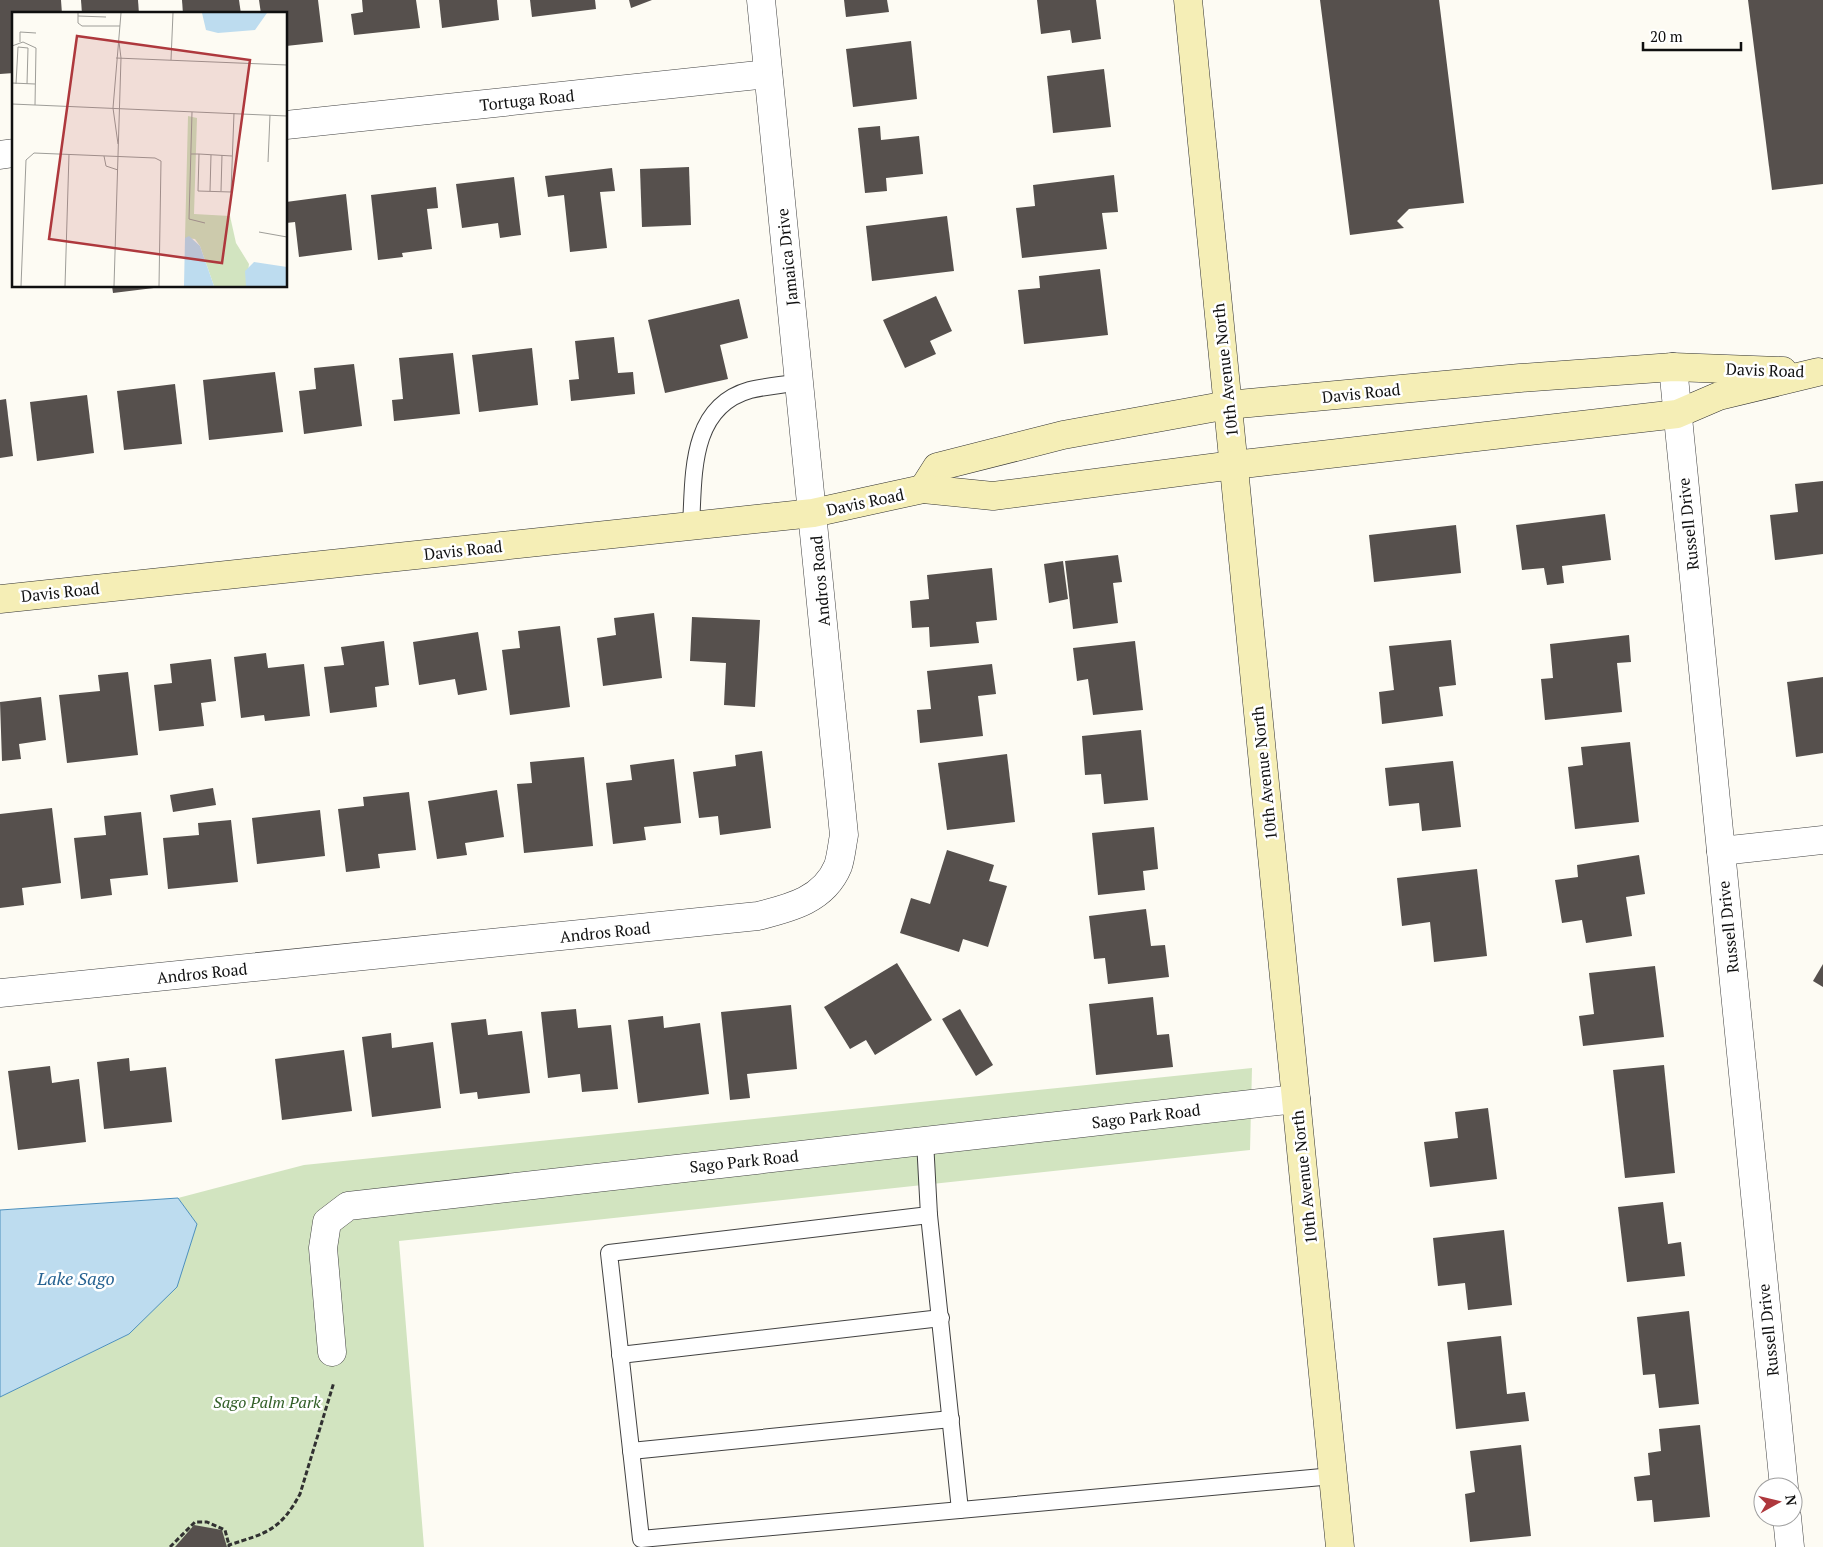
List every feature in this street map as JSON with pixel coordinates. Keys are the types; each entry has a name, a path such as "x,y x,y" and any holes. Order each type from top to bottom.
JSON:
{"street":[{"name":"Jamaica Drive","path":"761,0 813,514"},
{"name":"10th Avenue North","path":"1188,0 1340,1547"},
{"name":"Tortuga Road","path":"288,125 768,74"},
{"name":"Davis Road","path":"923,489 937,467 1063,435 1228,405 1520,378 1673,367 1820,372"},
{"name":"Russell Drive","path":"1673,367 1783,1477"},
{"name":"Davis Road","path":"0,599 813,514 923,489 993,496 1234,465 1677,414 1719,396 1820,372"},
{"name":"Andros Road","path":"0,993 758,916 797,906 825,888 838,865 844,835 813,514"},
{"path":"1720,851 1823,840"},
{"name":"Sago Park Road","path":"332,1352 322,1248 327,1222 348,1206 1296,1099"},
{"path":"1788,1527 1790,1547"}],"lane":[{"path":"691,526 697,444 716,410 734,397 750,390 800,382"},
{"path":"925,1141 929,1215 960,1510"},
{"path":"929,1215 609,1253 641,1539 1333,1476"},
{"path":"620,1355 941,1318"},
{"path":"631,1451 951,1419"}],"path":[{"path":"170,1547 194,1522 207,1522 224,1530 229,1546 266,1533 288,1513 300,1494 336,1376 332,1352"}],"green space":[{"name":"Sago Palm Park","path":"1252,1068 1250,1150 399,1241 424,1547 0,1547 0,1397 129,1334 197,1224 178,1198 304,1165"}],"water":[{"name":"Lake Sago","path":"178,1198 197,1224 177,1287 129,1334 0,1397 0,1210"}],"building":[{"path":"0,0 61,0 62,12 12,12 12,73 0,74"},
{"path":"81,0 138,0 139,12 82,12"},
{"path":"182,0 239,0 241,12 183,12"},
{"path":"259,0 318,0 323,42 288,46 288,12 261,12"},
{"path":"362,0 416,0 420,28 354,35 351,14 363,12"},
{"path":"439,0 497,0 499,20 442,28"},
{"path":"530,0 595,0 596,9 532,17"},
{"path":"629,0 652,0 631,8"},
{"path":"844,0 887,0 889,12 846,17"},
{"path":"1037,0 1096,0 1101,39 1072,43 1070,30 1041,34"},
{"path":"1320,0 1439,0 1464,203 1409,209 1397,221 1404,228 1350,235"},
{"path":"1748,0 1823,0 1823,184 1772,190"},
{"path":"911,41 917,99 853,107 846,49"},
{"path":"1104,69 1111,127 1053,133 1047,76"},
{"path":"880,126 881,140 919,136 923,174 886,178 887,191 865,193 858,128"},
{"path":"689,167 691,225 642,227 640,169"},
{"path":"612,168 615,191 600,192 607,248 570,252 564,195 548,197 545,176"},
{"path":"1114,175 1118,212 1102,213 1107,249 1022,258 1016,208 1035,206 1033,185"},
{"path":"514,177 521,235 500,238 498,223 462,228 456,184"},
{"path":"436,187 438,208 427,209 432,249 402,253 403,257 378,260 371,195"},
{"path":"346,194 352,250 299,257 295,222 288,223 288,202"},
{"path":"947,216 954,271 872,281 866,226"},
{"path":"1100,269 1108,335 1024,344 1018,290 1040,288 1039,276"},
{"path":"112,288 154,288 113,293"},
{"path":"936,296 952,331 930,341 936,354 905,368 883,320"},
{"path":"739,299 748,338 720,345 728,379 665,393 648,320"},
{"path":"614,337 618,373 633,372 635,394 571,401 569,380 579,379 575,341"},
{"path":"532,348 538,405 479,412 472,355"},
{"path":"453,353 460,414 394,421 392,400 403,399 399,358"},
{"path":"354,364 362,426 304,434 299,391 316,389 314,368"},
{"path":"275,372 283,432 209,440 203,380"},
{"path":"175,384 182,444 124,450 117,391"},
{"path":"87,395 94,453 37,461 30,402"},
{"path":"6,399 13,456 0,458 0,400"},
{"path":"1823,481 1823,554 1775,560 1770,515 1798,512 1795,484"},
{"path":"1605,514 1611,560 1562,566 1564,583 1547,585 1544,568 1522,570 1516,525"},
{"path":"1456,525 1461,573 1374,582 1369,535"},
{"path":"1118,555 1122,582 1113,583 1118,623 1073,629 1065,561"},
{"path":"1063,561 1068,599 1049,603 1044,564"},
{"path":"992,568 997,620 976,622 979,643 930,647 929,627 912,628 910,601 929,599 927,575"},
{"path":"654,613 662,678 603,686 597,638 616,635 614,618"},
{"path":"692,617 760,620 755,707 724,705 726,663 690,661"},
{"path":"560,626 570,707 510,715 502,650 520,648 518,631"},
{"path":"478,632 487,690 458,695 455,679 419,685 413,642"},
{"path":"1629,635 1631,662 1617,663 1622,712 1545,720 1541,679 1553,678 1550,644"},
{"path":"1451,640 1456,685 1439,687 1443,716 1382,724 1379,692 1394,690 1389,646"},
{"path":"384,641 389,685 375,687 377,707 330,713 324,667 344,665 341,647"},
{"path":"1135,641 1143,710 1093,715 1088,679 1077,681 1073,648"},
{"path":"266,653 268,668 304,664 310,716 265,721 264,715 241,718 234,657"},
{"path":"211,659 216,701 201,703 204,726 159,731 154,685 172,683 170,664"},
{"path":"992,664 996,694 978,696 983,736 920,743 917,710 931,709 927,671"},
{"path":"128,672 138,755 67,763 59,695 100,691 98,675"},
{"path":"1823,677 1823,753 1796,757 1787,682"},
{"path":"41,697 46,740 19,744 21,759 2,761 0,702"},
{"path":"1141,730 1148,800 1104,804 1101,774 1085,775 1082,736"},
{"path":"1630,742 1639,822 1575,829 1568,767 1583,765 1581,747"},
{"path":"762,751 771,828 720,835 718,816 699,818 693,772 736,766 735,755"},
{"path":"1007,754 1015,822 947,830 938,763"},
{"path":"584,757 593,846 524,853 517,784 532,783 530,762"},
{"path":"674,759 681,823 644,827 646,840 613,844 606,783 632,780 630,765"},
{"path":"1453,761 1461,827 1422,831 1419,803 1389,806 1385,768"},
{"path":"213,788 216,805 173,812 170,795"},
{"path":"497,790 504,837 465,843 467,855 437,859 428,801"},
{"path":"409,792 416,850 378,854 380,868 346,872 338,809 364,806 363,797"},
{"path":"52,808 61,883 22,888 24,905 0,908 0,814"},
{"path":"320,810 325,856 257,864 252,818"},
{"path":"141,812 148,875 110,879 112,895 81,899 74,838 106,835 104,816"},
{"path":"231,820 238,882 168,889 163,838 199,835 198,823"},
{"path":"1154,827 1158,869 1143,871 1145,890 1098,895 1092,833"},
{"path":"947,850 994,865 989,881 1007,886 988,947 963,939 959,952 900,933 911,898 930,904"},
{"path":"1639,855 1645,894 1626,897 1632,936 1586,943 1582,920 1562,923 1555,880 1578,877 1577,865"},
{"path":"1477,869 1487,956 1434,962 1430,922 1402,926 1397,878"},
{"path":"1146,909 1151,946 1165,945 1169,977 1108,984 1105,958 1094,959 1089,916"},
{"path":"897,963 932,1020 875,1055 866,1040 850,1049 824,1007"},
{"path":"1823,964 1823,987 1813,981"},
{"path":"1655,966 1664,1037 1583,1046 1579,1016 1594,1014 1589,973"},
{"path":"1153,997 1157,1035 1169,1034 1173,1067 1096,1075 1089,1004"},
{"path":"791,1005 797,1069 747,1074 750,1098 730,1100 721,1012"},
{"path":"576,1009 578,1028 611,1025 618,1089 582,1092 580,1074 548,1078 541,1012"},
{"path":"960,1009 993,1065 976,1076 942,1019"},
{"path":"663,1016 664,1028 700,1023 709,1094 638,1103 628,1020"},
{"path":"486,1019 488,1035 522,1031 530,1093 478,1099 477,1092 460,1094 451,1023"},
{"path":"391,1033 392,1048 433,1042 441,1108 372,1117 362,1037"},
{"path":"344,1050 352,1111 282,1120 275,1059"},
{"path":"129,1058 130,1071 166,1067 172,1122 104,1129 97,1062"},
{"path":"1664,1065 1675,1173 1625,1178 1613,1070"},
{"path":"50,1066 52,1083 79,1079 86,1142 18,1150 8,1071"},
{"path":"1488,1108 1497,1179 1430,1187 1424,1142 1458,1138 1455,1112"},
{"path":"1663,1202 1668,1244 1681,1242 1685,1276 1627,1282 1618,1207"},
{"path":"1504,1230 1512,1305 1468,1310 1465,1283 1438,1286 1433,1238"},
{"path":"1689,1311 1699,1404 1659,1408 1655,1374 1643,1375 1637,1317"},
{"path":"1501,1336 1507,1394 1525,1392 1529,1421 1456,1429 1447,1342"},
{"path":"1700,1425 1710,1517 1654,1522 1652,1500 1637,1501 1634,1477 1650,1475 1648,1453 1661,1451 1659,1429"},
{"path":"1521,1445 1531,1536 1470,1542 1465,1494 1475,1492 1470,1451"},
{"path":"194,1525 222,1530 227,1547 175,1547"}]}
